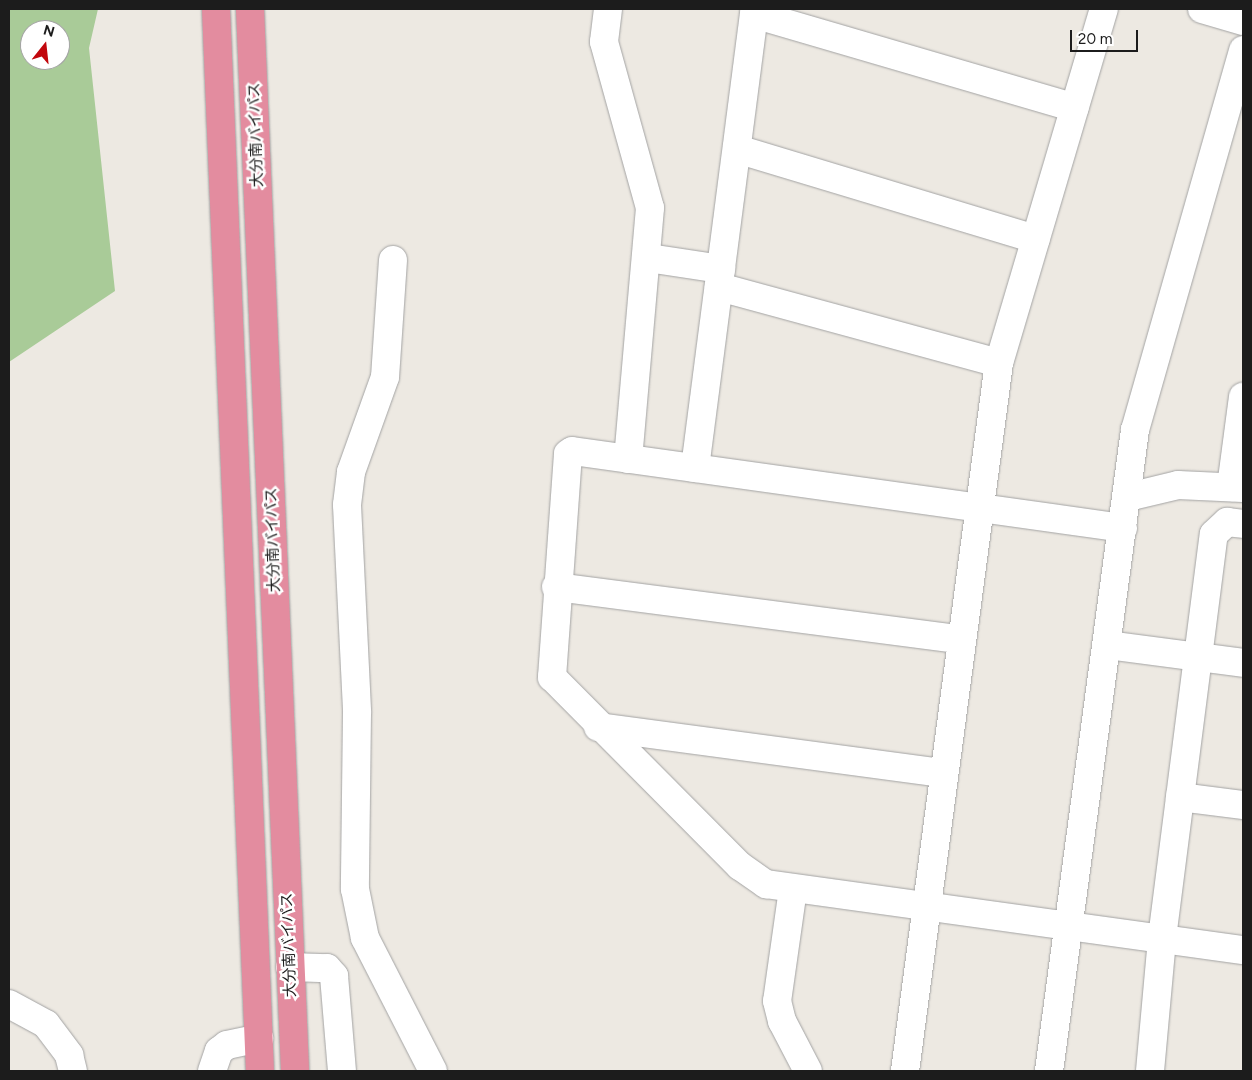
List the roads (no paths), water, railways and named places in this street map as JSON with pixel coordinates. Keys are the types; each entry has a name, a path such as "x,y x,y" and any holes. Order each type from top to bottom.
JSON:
{"highway":[{"path":"216,9 260,1071"},
{"name":"大分南バイパス","path":"250,9 295,1071"}],"street":[{"path":"608,9 604,42 650,208 648,258 628,459"},
{"path":"905,1071 999,364 1104,9"},
{"path":"1202,9 1243,21"},
{"path":"695,468 754,11 1075,108"},
{"path":"1049,1071 1106,645 1128,497 1135,430 1150,368 1243,50"},
{"path":"737,148 1036,239"},
{"path":"648,258 720,278 999,364"},
{"path":"393,260 385,377 351,472 347,505 357,713 355,890 365,938 433,1071"},
{"path":"1128,497 1178,485 1237,488 1243,397"},
{"path":"1123,528 979,506 628,459 568,454 556,587 552,677 598,727 752,877 792,889 1243,950"},
{"path":"1150,1071 1162,938 1214,534 1227,522 1243,524"},
{"path":"556,587 962,640"},
{"path":"1106,645 1243,663"},
{"path":"598,727 944,773"},
{"path":"1180,797 1243,805"},
{"path":"792,889 777,1001 782,1021 808,1071"},
{"path":"290,967 327,968 334,976 342,1071"},
{"path":"9,1004 46,1024 69,1055 74,1071"},
{"path":"212,1071 218,1052 226,1045 259,1038"}]}
